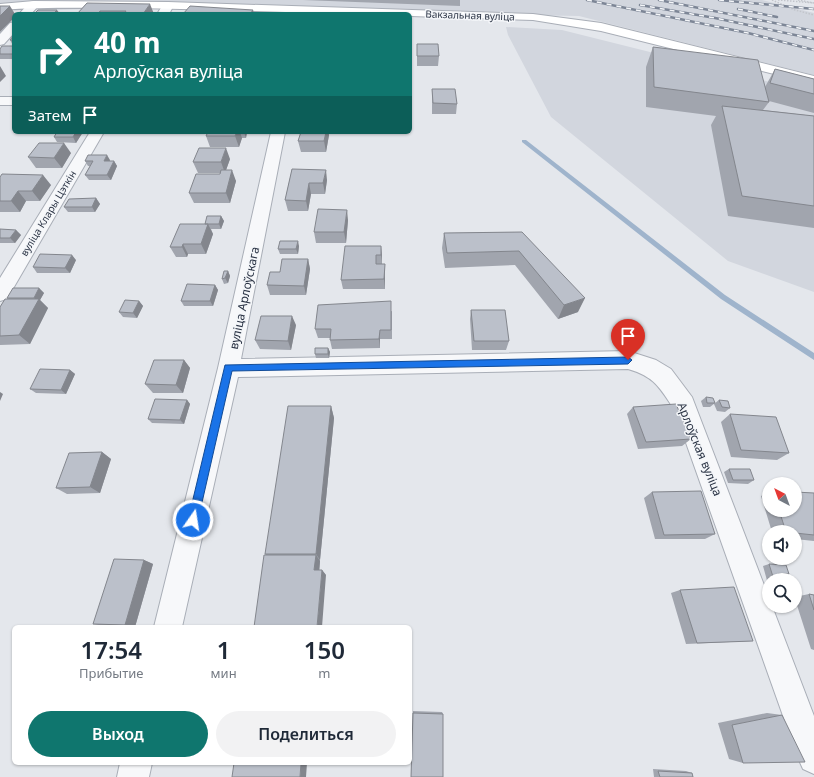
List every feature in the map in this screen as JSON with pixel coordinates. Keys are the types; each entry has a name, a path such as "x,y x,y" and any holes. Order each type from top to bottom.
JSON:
{"main road":[{"name":"Вакзальная вуліца","path":"0,7 34,4 165,10 311,12"},
{"name":"Вакзальная вуліца","path":"412,15 533,18 567,21 601,27 814,80"}],"street":[{"path":"27,12 34,4"},
{"path":"0,41 12,28"},
{"path":"0,101 12,101"},
{"name":"вуліца Клары Цэткін","path":"0,294 95,134"},
{"name":"вуліца Арлоўскага","path":"168,625 228,368 278,134"},
{"name":"Арлоўская вуліца","path":"228,368 628,360 648,366 663,375 684,404 814,758"},
{"path":"133,777 136,765"}],"path":[{"path":"772,0 795,10 814,15"},
{"path":"778,0 814,3"},
{"path":"798,0 814,3"}],"shaded area":[{"path":"0,0 762,0 814,13 814,75 579,16 28,6 0,8"},
{"path":"506,27 562,30 814,93 814,292 728,261 551,117 508,35"}],"building":[{"path":"87,3 150,4 144,12 79,12"},
{"path":"0,6 10,6 0,16"},
{"path":"190,6 253,10 252,12 185,12"},
{"path":"38,10 57,10 55,12 36,12"},
{"path":"417,44 438,44 439,56 417,56"},
{"path":"2,46 12,46 12,54 0,54 0,49"},
{"path":"653,47 758,60 769,102 654,87"},
{"path":"775,69 814,79 814,94 770,83"},
{"path":"432,89 455,89 457,104 433,103"},
{"path":"722,106 814,116 814,206 742,196"},
{"path":"56,134 75,134 73,137 54,137"},
{"path":"207,134 236,134 235,136 206,136"},
{"path":"300,134 326,134 324,141 298,141"},
{"path":"39,143 64,143 54,158 28,157"},
{"path":"199,148 226,148 221,162 193,162"},
{"path":"88,155 107,155 104,161 114,161 107,175 85,175 93,161 85,161"},
{"path":"292,169 326,170 323,183 309,183 306,201 285,200"},
{"path":"221,170 232,170 226,193 189,193 196,174 220,174"},
{"path":"2,174 43,175 32,191 18,191 11,201 0,201 0,177"},
{"path":"96,198 92,207 64,207 69,199"},
{"path":"318,209 347,210 344,232 314,232"},
{"path":"207,216 221,216 219,224 205,224"},
{"path":"180,224 208,224 201,244 183,244 182,247 170,247"},
{"path":"0,229 16,230 10,238 0,238"},
{"path":"522,232 585,298 564,305 519,251 447,253 444,233"},
{"path":"280,241 298,241 296,249 278,249"},
{"path":"345,246 381,246 381,255 376,255 376,264 385,264 384,279 341,280"},
{"path":"40,254 72,255 65,268 33,267"},
{"path":"282,259 308,259 304,286 267,285 270,272 280,272"},
{"path":"224,271 228,271 225,278 222,279"},
{"path":"187,284 215,285 210,301 181,301"},
{"path":"13,288 39,288 34,298 7,298"},
{"path":"5,299 39,299 19,335 0,336 0,307"},
{"path":"125,300 139,301 133,313 119,312"},
{"path":"391,301 391,330 380,330 379,339 330,340 331,329 315,329 318,305"},
{"path":"471,310 505,310 509,341 474,341"},
{"path":"261,316 292,316 288,341 255,340"},
{"path":"315,348 328,348 328,354 315,354"},
{"path":"154,360 184,360 176,385 145,384"},
{"path":"40,369 70,370 61,390 30,389"},
{"path":"706,397 713,398 715,403 707,403"},
{"path":"155,399 187,400 180,420 148,419"},
{"path":"719,400 728,401 730,408 722,407"},
{"path":"676,404 691,439 646,442 633,407"},
{"path":"288,406 331,406 316,554 265,554"},
{"path":"730,414 776,417 789,453 741,450"},
{"path":"102,452 90,487 56,488 69,453"},
{"path":"729,469 750,469 754,480 733,480"},
{"path":"701,491 715,534 664,535 652,492"},
{"path":"802,492 814,493 814,535 802,534 802,525 784,525 781,517 802,517"},
{"path":"264,555 316,555 314,570 322,570 317,625 254,625"},
{"path":"114,559 144,560 125,625 93,624"},
{"path":"769,565 786,565 789,573 772,573"},
{"path":"734,587 753,641 697,643 680,590"},
{"path":"809,594 814,595 814,610"},
{"path":"413,713 443,714 443,777 411,777"},
{"path":"782,715 805,762 743,763 732,725"},
{"path":"234,765 301,765 300,777 232,777"},
{"path":"658,771 692,773 693,777 660,777"}],"waterway":[{"path":"524,141 723,297 814,357"}],"railway":[{"path":"587,0 748,33 814,50"},
{"path":"659,0 814,31"},
{"path":"719,0 814,9"},
{"path":"640,5 715,18 814,39"},
{"path":"738,9 777,17"}],"route":[{"path":"193,520 228,368 628,360"}]}
